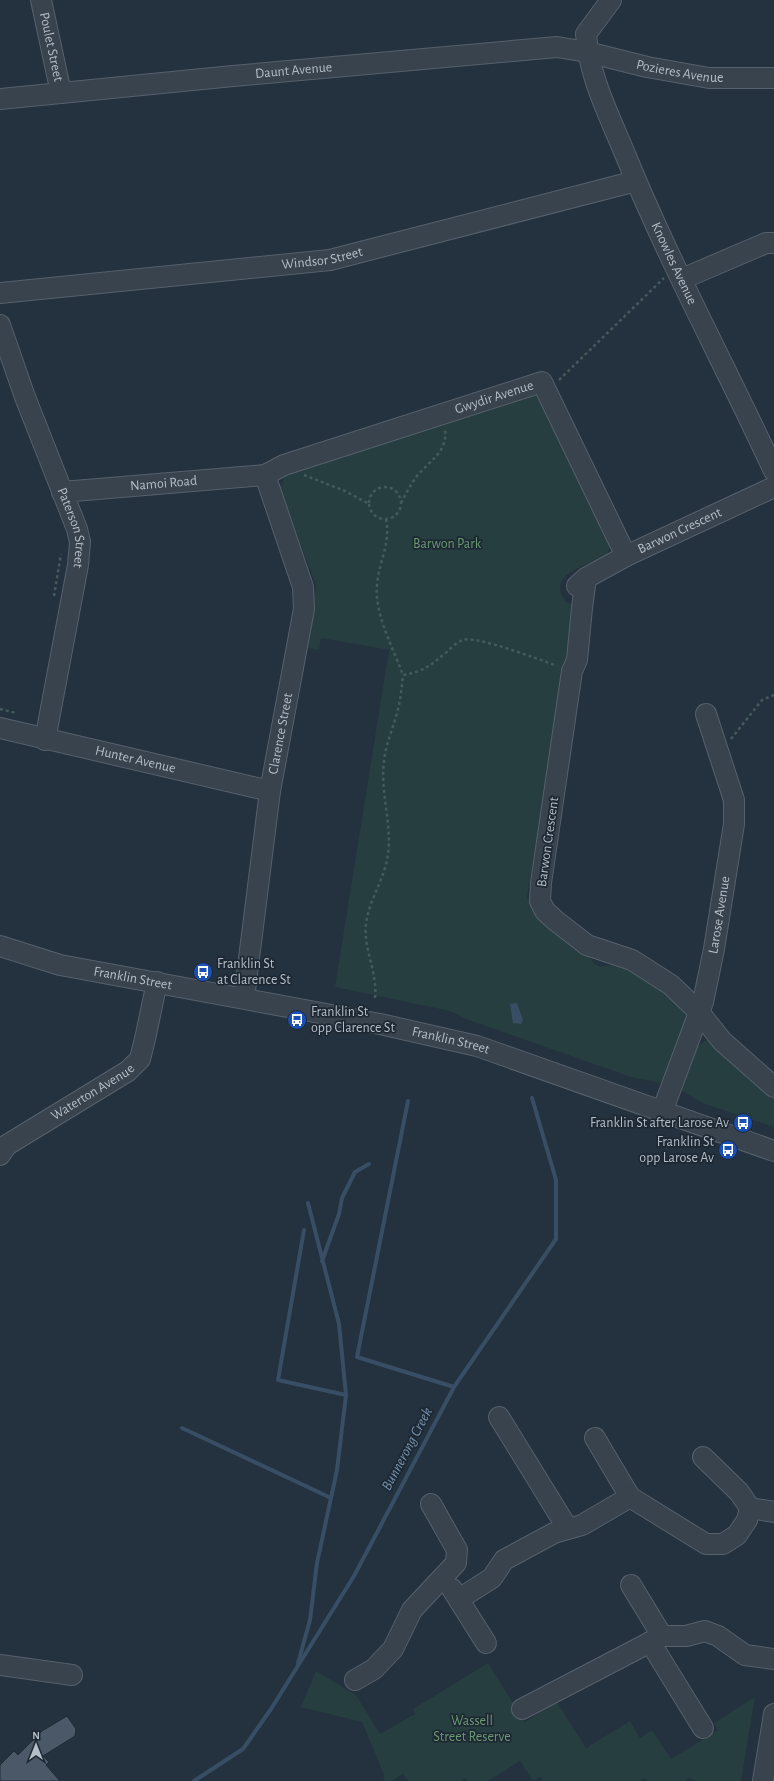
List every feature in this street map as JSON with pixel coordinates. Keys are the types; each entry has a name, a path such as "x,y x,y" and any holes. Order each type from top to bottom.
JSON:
{"street":[{"name":"Poulet Street","path":"42,0 61,93"},
{"name":"Knowles Avenue","path":"611,0 586,34 587,52 593,78 636,181 774,471"},
{"name":"Daunt Avenue","path":"0,99 233,76 557,47 587,52"},
{"name":"Pozieres Avenue","path":"587,52 646,67 709,78 774,78"},
{"name":"Windsor Street","path":"0,293 330,260 636,181"},
{"path":"679,273 766,243 774,243"},
{"name":"Paterson Street","path":"0,325 25,397 77,529 80,542 78,565 45,740"},
{"name":"Gwydir Avenue","path":"265,475 291,463 542,382 626,556"},
{"name":"Namoi Road","path":"62,492 265,475"},
{"name":"Clarence Street","path":"244,998 270,791 304,609 303,587 265,475"},
{"name":"Barwon Crescent","path":"774,488 626,556 582,582 582,608 577,660 572,671 550,833 541,883 540,901 545,910 556,922 587,945 632,960 670,985 700,1012 722,1041 774,1087"},
{"name":"Larose Avenue","path":"662,1112 700,1012 714,949 734,824 734,800 706,714"},
{"name":"Hunter Avenue","path":"0,728 45,740 270,791"},
{"name":"Franklin Street","path":"0,946 60,965 380,1024 477,1046 774,1151"},
{"name":"Waterton Avenue","path":"0,1155 7,1145 128,1071 140,1059 157,982"},
{"path":"499,1417 568,1529"},
{"path":"595,1438 630,1497 706,1544 723,1544 737,1535 747,1520 750,1508"},
{"path":"704,1457 739,1492 750,1508 774,1512"},
{"path":"459,1599 492,1578 504,1560 554,1532 582,1525 630,1497"},
{"path":"355,1680 374,1669 392,1650 412,1610 456,1563 457,1550 431,1504"},
{"path":"444,1577 486,1643"},
{"path":"631,1585 656,1639 703,1728"},
{"path":"522,1710 656,1639 686,1636 705,1631 718,1636 745,1655 774,1659"},
{"path":"0,1665 72,1675"},
{"path":"763,1781 774,1714"}],"path":[{"path":"546,392 679,273"},
{"path":"291,463 293,470 296,472 349,493 369,504 375,515 386,519 396,514 411,484 440,454 444,446 446,431 442,414"},
{"path":"369,504 373,492 377,489 385,487 390,488 400,496 401,503"},
{"path":"375,998 376,988 366,942 366,924 371,904 381,881 388,856 389,836 384,797 384,760 399,704 403,675 380,612 376,595 378,572 387,545 388,527 386,519"},
{"name":"Paterson Street","path":"54,597 62,552"},
{"path":"403,675 417,673 426,668 457,644 466,639 509,649 572,671"},
{"path":"719,754 762,700 774,695"}],"green space":[{"name":"Barwon Park","path":"536,393 611,545 607,554 576,569 563,579 560,585 563,598 567,602 574,605 575,610 527,897 533,910 539,917 590,956 596,965 617,965 641,974 666,992 688,1014 688,1020 661,1083 631,1077 466,1019 450,1011 335,987 389,650 321,638 319,650 308,648 316,585 279,487 283,482 284,474"},
{"path":"708,1040 774,1095 774,1127 705,1104 678,1089 692,1054 702,1043"},
{"name":"Wassell Street Reserve","path":"488,1663 525,1722 557,1702 586,1748 630,1721 640,1738 652,1730 671,1759 718,1730 714,1723 755,1697 741,1781 696,1781 689,1778 684,1781 647,1781 645,1778 640,1781 543,1781 540,1777 533,1781 520,1761 488,1781 468,1781 465,1778 460,1781 408,1781 403,1774 391,1781 383,1781 384,1775 362,1722 301,1707 316,1671 356,1695 380,1734 415,1714 413,1709"}],"water":[{"path":"517,1003 523,1020 521,1024 513,1023 510,1004"}],"building":[{"path":"67,1716 76,1729 75,1736 43,1756 49,1762 46,1765 60,1781 0,1781 0,1765 14,1751 18,1755 42,1731"}],"waterway":[{"name":"Bunnerong Creek","path":"194,1781 243,1749 271,1709 354,1576 454,1387 556,1239 556,1180 532,1098"},
{"path":"408,1101 357,1357 454,1387"},
{"path":"322,1261 339,1214 342,1198 355,1172 369,1164"},
{"path":"298,1663 310,1620 317,1563 337,1470 346,1395 339,1324 308,1203"},
{"path":"304,1230 278,1380 346,1395"},
{"path":"182,1428 331,1498"}],"place":[{"name":"Franklin St at Clarence St","path":"203,972"},
{"name":"Franklin St opp Clarence St","path":"297,1020"},
{"name":"Franklin St after Larose Av","path":"743,1123"},
{"name":"Franklin St opp Larose Av","path":"728,1150"}]}
